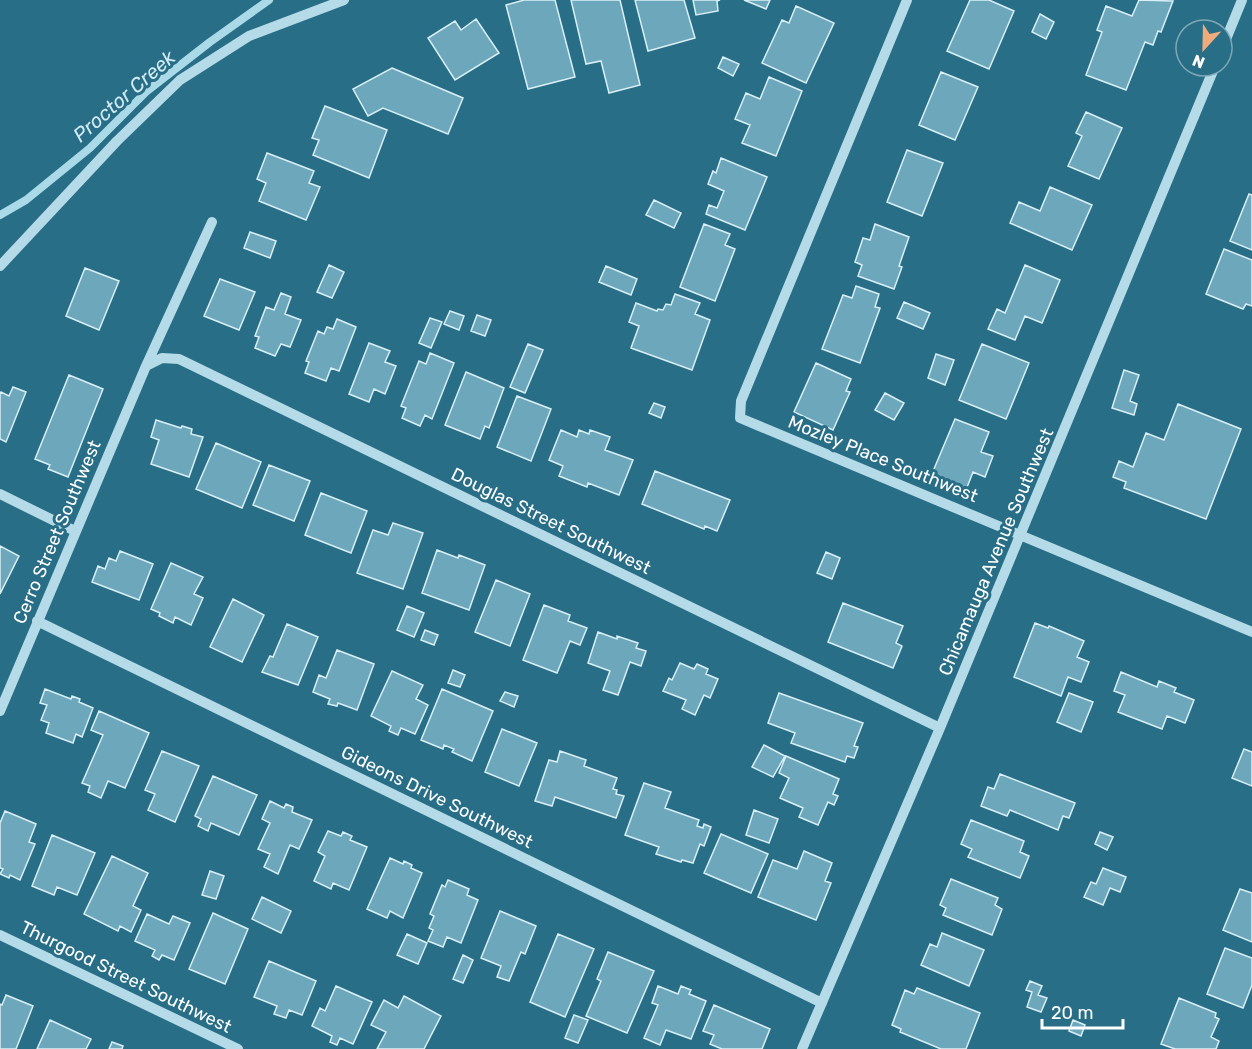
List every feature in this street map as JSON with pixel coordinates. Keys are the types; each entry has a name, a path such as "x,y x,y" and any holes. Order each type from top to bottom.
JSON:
{"street":[{"path":"0,266 117,141 180,80 249,36 344,0"},
{"name":"Mozley Place Southwest","path":"907,0 741,401 740,418 1252,632"},
{"path":"1234,20 1242,0"},
{"name":"Chicamauga Avenue Southwest","path":"802,1049 940,728 1210,78"},
{"name":"Cerro Street Southwest","path":"0,711 146,366 212,222"},
{"name":"Douglas Street Southwest","path":"146,366 162,358 179,359 940,728"},
{"path":"0,494 75,531"},
{"name":"Gideons Drive Southwest","path":"37,621 822,1003"},
{"name":"Thurgood Street Southwest","path":"0,935 238,1049"}],"building":[{"path":"524,0 555,0 575,77 528,89 506,5"},
{"path":"571,0 620,0 640,85 609,93 601,61 586,64"},
{"path":"635,0 684,0 695,38 648,51"},
{"path":"693,0 720,0 717,1 718,11 696,15"},
{"path":"744,0 770,0 766,9"},
{"path":"970,0 989,0 1014,11 989,69 947,51"},
{"path":"1139,0 1173,1 1161,32 1158,31 1153,45 1145,42 1126,90 1086,75 1102,32 1097,30 1106,6 1132,16"},
{"path":"796,6 834,23 806,83 762,63 782,20 789,23"},
{"path":"1040,14 1054,22 1046,39 1032,32"},
{"path":"476,19 499,53 455,80 428,38 455,21 461,30"},
{"path":"723,57 739,64 733,76 718,68"},
{"path":"392,68 463,98 448,134 383,108 368,116 353,89"},
{"path":"941,72 978,87 955,140 919,125"},
{"path":"769,77 802,91 776,156 742,143 750,125 735,119 746,93 760,99"},
{"path":"325,106 387,130 369,178 313,155 319,140 312,138"},
{"path":"1086,112 1122,128 1099,179 1068,166 1082,136 1076,133"},
{"path":"907,150 943,163 922,216 887,202"},
{"path":"267,153 314,171 309,183 320,187 306,220 259,201 266,183 257,179"},
{"path":"721,158 767,177 745,230 706,214 709,205 717,208 724,191 708,184 713,171 716,173"},
{"path":"1050,187 1092,205 1072,250 1010,223 1019,202 1040,211"},
{"path":"1249,194 1252,195 1252,250 1230,241"},
{"path":"654,200 681,213 674,228 646,215"},
{"path":"704,224 730,234 725,245 735,249 715,301 680,287"},
{"path":"875,224 909,237 894,289 858,276 862,265 855,262 863,238 870,240"},
{"path":"250,232 276,241 270,258 244,248"},
{"path":"1224,249 1252,260 1252,306 1246,304 1243,309 1206,294"},
{"path":"329,265 344,272 332,298 317,292"},
{"path":"1025,265 1060,280 1042,323 1025,316 1015,340 988,329 997,309 1005,313"},
{"path":"606,266 637,279 631,295 599,282"},
{"path":"85,268 119,281 99,330 66,316"},
{"path":"220,279 255,292 239,330 204,316"},
{"path":"856,286 879,294 875,307 880,308 860,363 822,349 843,295 852,298"},
{"path":"281,293 291,297 285,314 301,320 290,347 281,344 275,356 255,348 259,337 255,336 266,307 274,310"},
{"path":"675,294 700,303 695,314 710,320 692,370 631,348 639,326 629,322 636,303 657,311 658,309 663,310 666,304 671,305"},
{"path":"904,302 930,313 923,329 897,318"},
{"path":"450,311 464,316 459,330 444,324"},
{"path":"477,315 491,320 485,336 471,331"},
{"path":"430,318 442,322 431,348 419,343"},
{"path":"337,319 356,327 339,371 331,368 326,381 305,373 309,362 306,361 318,331 324,334 327,327 333,329"},
{"path":"369,343 390,351 385,362 396,366 385,394 374,389 369,402 349,394"},
{"path":"528,344 543,350 525,393 510,387"},
{"path":"982,344 1029,363 1006,419 959,400"},
{"path":"430,353 454,363 432,419 425,415 420,426 402,418 406,408 401,406 419,361 426,364"},
{"path":"936,354 954,360 945,385 928,378"},
{"path":"816,363 851,379 846,391 850,392 833,430 794,412"},
{"path":"1124,370 1139,375 1130,401 1137,404 1134,415 1112,408"},
{"path":"466,372 504,388 489,428 485,426 480,439 445,425"},
{"path":"69,375 103,389 68,477 48,469 50,465 35,459"},
{"path":"13,387 26,392 6,442 0,439 0,394 1,392 9,396"},
{"path":"885,393 904,403 894,420 875,410"},
{"path":"517,396 551,409 531,461 497,447"},
{"path":"654,403 665,407 661,418 649,413"},
{"path":"1178,404 1241,429 1206,519 1124,488 1126,482 1113,477 1119,461 1133,467 1146,433 1164,440"},
{"path":"955,419 989,432 981,452 993,456 985,477 973,472 966,490 931,476"},
{"path":"156,420 192,429 191,434 203,437 189,477 151,464 159,440 151,437"},
{"path":"561,430 577,437 579,430 589,434 590,430 610,437 605,450 633,460 619,495 588,483 587,487 559,476 563,466 549,460"},
{"path":"216,443 261,462 242,508 196,489"},
{"path":"269,465 310,481 294,521 253,505"},
{"path":"655,471 730,500 717,531 705,526 704,529 642,504"},
{"path":"321,493 367,511 351,553 305,535"},
{"path":"393,523 423,533 403,589 357,573 373,530 388,535"},
{"path":"0,546 19,556 0,594"},
{"path":"437,550 485,565 469,610 422,593"},
{"path":"120,551 153,564 139,600 92,582 98,566 105,569 109,558 116,561"},
{"path":"826,552 840,558 832,579 817,573"},
{"path":"171,563 203,577 194,594 203,598 191,625 175,617 173,623 151,609"},
{"path":"496,580 530,594 510,646 475,632"},
{"path":"233,599 264,615 242,662 210,647"},
{"path":"843,603 903,626 896,643 902,646 893,668 828,642"},
{"path":"544,605 570,615 568,621 587,628 580,645 570,641 557,673 523,660"},
{"path":"407,606 424,613 414,637 397,630"},
{"path":"1035,623 1048,628 1049,626 1084,641 1077,657 1089,662 1081,682 1068,677 1061,696 1014,677"},
{"path":"287,624 318,637 298,685 262,672 270,656 273,657"},
{"path":"425,630 438,635 434,645 421,640"},
{"path":"598,632 638,643 636,648 646,651 641,666 630,662 618,695 603,690 610,671 588,663"},
{"path":"337,650 374,664 357,710 338,703 337,706 328,704 330,699 313,692 319,675 326,678"},
{"path":"680,663 694,669 697,664 708,669 706,674 718,679 710,698 704,695 695,715 682,709 686,700 663,691 669,678 672,680"},
{"path":"453,670 465,675 460,687 448,683"},
{"path":"392,671 423,685 416,699 428,705 415,734 401,728 398,735 389,731 391,726 371,716"},
{"path":"1121,672 1157,687 1159,681 1176,688 1174,692 1194,700 1185,723 1167,716 1162,729 1118,712 1125,695 1114,691"},
{"path":"45,689 71,699 72,696 80,699 79,702 93,708 82,737 76,734 73,743 46,733 49,723 41,720 47,705 40,703"},
{"path":"442,689 493,711 472,761 452,752 454,749 444,745 443,749 421,740"},
{"path":"505,692 518,696 514,707 500,701"},
{"path":"779,693 863,723 854,746 858,747 854,758 847,756 845,762 791,743 795,733 768,723"},
{"path":"1069,693 1093,702 1081,732 1057,722"},
{"path":"99,711 149,733 125,788 108,781 101,798 88,792 90,786 82,783 103,735 91,730"},
{"path":"502,729 537,743 519,786 485,772"},
{"path":"764,745 785,756 773,777 752,767"},
{"path":"1244,749 1252,752 1252,786 1232,778"},
{"path":"162,751 199,766 175,822 148,810 155,794 145,790"},
{"path":"560,751 586,760 584,766 617,778 613,789 617,790 616,794 624,796 616,818 555,797 552,806 535,801 549,760 557,762"},
{"path":"786,756 839,779 833,794 838,796 834,805 828,802 818,825 799,817 803,808 780,798 789,778 779,773"},
{"path":"1000,774 1075,803 1069,818 1063,816 1058,830 1010,810 1007,816 981,806 988,787 994,789"},
{"path":"213,776 257,795 239,835 211,823 208,831 198,826 201,819 195,816"},
{"path":"644,783 671,792 665,808 699,820 697,826 703,828 704,824 711,827 704,846 700,844 693,863 682,860 681,862 656,854 659,847 625,835"},
{"path":"270,801 284,808 286,804 293,807 292,812 312,820 299,849 290,845 278,874 264,867 270,854 258,849 270,823 262,819"},
{"path":"754,810 778,819 769,843 746,835"},
{"path":"5,811 36,824 29,842 35,844 20,880 10,875 9,878 0,874 3,869 0,868 0,823"},
{"path":"971,820 1024,841 1020,852 1029,856 1020,878 968,857 972,849 961,844"},
{"path":"328,831 341,836 343,832 352,836 350,840 367,847 349,890 333,883 331,889 314,881 325,856 318,852"},
{"path":"1100,832 1113,837 1107,850 1095,844"},
{"path":"721,834 768,854 751,893 704,873"},
{"path":"52,835 95,853 77,895 57,887 54,895 32,886"},
{"path":"804,851 832,863 825,881 831,883 816,920 758,897 773,860 797,869"},
{"path":"112,856 148,873 133,906 141,910 131,932 120,926 118,931 84,914"},
{"path":"390,858 403,864 404,861 412,865 411,868 422,873 403,918 390,911 387,918 367,909"},
{"path":"1103,868 1126,877 1120,892 1110,888 1103,905 1084,897 1091,882 1096,884"},
{"path":"210,871 224,876 216,899 202,895"},
{"path":"951,879 998,898 995,905 1002,909 992,935 943,915 946,908 940,905"},
{"path":"448,880 469,889 467,895 478,900 461,943 447,937 443,947 428,941 433,930 429,928 434,916 430,914 442,885 445,887"},
{"path":"1240,889 1252,893 1252,942 1223,930"},
{"path":"262,897 291,911 281,933 252,919"},
{"path":"500,911 536,926 525,954 521,952 509,981 497,977 501,966 481,958"},
{"path":"213,913 248,929 225,984 189,969"},
{"path":"147,914 169,924 173,916 190,923 174,960 162,955 159,960 152,956 155,950 135,941"},
{"path":"942,933 984,950 969,986 921,965 930,944 937,947"},
{"path":"407,934 427,943 418,964 397,955"},
{"path":"558,934 594,949 565,1017 530,1002"},
{"path":"1225,948 1252,958 1252,985 1243,1008 1207,994"},
{"path":"608,952 654,971 627,1033 586,1016 601,981 597,979"},
{"path":"463,955 473,960 463,983 453,979"},
{"path":"269,961 316,981 302,1015 289,1010 286,1018 274,1014 277,1006 254,997"},
{"path":"1030,981 1042,986 1038,995 1047,998 1041,1012 1027,1007 1032,992 1026,990"},
{"path":"336,986 372,1002 353,1044 340,1038 337,1045 330,1042 332,1036 312,1026 320,1008 325,1011"},
{"path":"658,986 678,994 681,986 691,990 689,994 706,1001 691,1039 666,1030 660,1045 644,1038 658,1005 652,1003"},
{"path":"917,988 980,1013 966,1049 941,1049 900,1032 901,1029 892,1025 905,990 914,994"},
{"path":"6,995 33,1006 16,1049 0,1049 0,1004 2,1005"},
{"path":"404,996 441,1016 424,1049 377,1049 386,1032 371,1025 384,1000 398,1008"},
{"path":"1179,998 1216,1013 1215,1017 1219,1019 1211,1037 1219,1041 1216,1049 1175,1049 1161,1044"},
{"path":"714,1005 770,1029 762,1049 722,1049 710,1044 714,1035 703,1031"},
{"path":"574,1015 588,1020 578,1043 565,1038"},
{"path":"50,1020 91,1039 86,1049 37,1049"},
{"path":"1073,1020 1085,1025 1081,1036 1069,1031"},
{"path":"112,1042 123,1046 122,1049 109,1049"}],"waterway":[{"name":"Proctor Creek","path":"0,215 26,200 90,148 147,91 269,0"}]}
